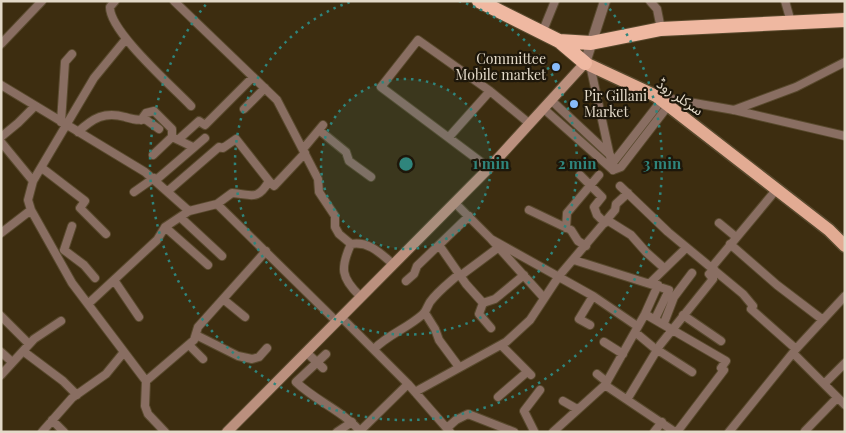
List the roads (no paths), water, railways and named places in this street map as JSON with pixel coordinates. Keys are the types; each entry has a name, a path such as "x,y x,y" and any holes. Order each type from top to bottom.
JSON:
{"highway":[{"name":"سرکلر روڈ","path":"479,1 559,42 588,64"},
{"path":"559,42 591,43 661,29 845,20"}],"main road":[{"path":"228,432 360,296 490,168 588,64"},
{"name":"سرکلر روڈ","path":"588,64 662,101 829,230 845,246"}],"street":[{"path":"1,44 42,1"},
{"path":"102,1 112,4 110,16 126,38 191,106"},
{"path":"174,1 277,100 318,179 319,192 335,216 335,227 339,234 351,244"},
{"path":"542,33 555,1"},
{"path":"606,1 591,43 588,64 613,167"},
{"path":"650,1 657,9 661,29"},
{"path":"785,1 791,22"},
{"path":"126,38 94,78 64,124 34,180 28,200 31,210 72,283 146,381 145,406 148,414 165,432"},
{"path":"490,168 381,87 418,40 490,91 530,124"},
{"path":"64,124 65,62 72,54"},
{"path":"734,110 796,87 845,62"},
{"path":"153,155 199,121 205,125 253,77"},
{"path":"1,85 155,179 189,211"},
{"path":"244,108 265,88"},
{"path":"449,137 490,91"},
{"path":"552,101 610,155"},
{"path":"613,167 662,101 734,110 845,136"},
{"path":"1,137 35,106"},
{"path":"544,109 613,167"},
{"path":"141,120 146,114 154,111 172,129 176,138 193,147"},
{"path":"78,132 90,121 103,114 145,119 159,129"},
{"path":"168,191 219,147 223,148 236,139 274,186 304,151 321,127 346,152 348,161 371,177"},
{"path":"134,192 155,179 205,138"},
{"path":"1,142 34,180"},
{"path":"42,168 86,201 80,208 106,234"},
{"path":"580,175 602,197 594,208 606,221 631,235 664,268"},
{"path":"566,228 567,213 599,176"},
{"path":"88,304 157,240 165,228 180,217 189,211 217,204 232,193 256,196 264,190 269,182"},
{"path":"620,186 686,248 713,268 748,300 753,306 751,309 795,351 845,405"},
{"path":"628,398 672,328 713,279 709,274 730,244 776,190"},
{"path":"415,392 501,345 530,320 559,276 615,210 616,204 628,193"},
{"path":"455,203 492,239 544,298"},
{"path":"217,204 339,319 374,349 448,430 456,420 468,414 494,426 514,432"},
{"path":"3,229 31,210"},
{"path":"529,210 571,230 578,242 586,246"},
{"path":"406,282 414,274 417,266 469,216"},
{"path":"180,217 222,256"},
{"path":"719,223 736,237"},
{"path":"56,256 64,250 72,226"},
{"path":"165,228 208,265"},
{"path":"492,239 594,296 636,329 658,350 692,372"},
{"path":"351,244 361,242 374,248 393,264"},
{"path":"351,244 346,255 344,276 349,286 360,296"},
{"path":"730,244 777,285 823,320"},
{"path":"439,245 459,275 483,303"},
{"path":"374,349 386,336 402,327 407,327 425,313 430,303 459,275 498,247"},
{"path":"650,282 686,248"},
{"path":"64,250 84,265 95,278"},
{"path":"146,381 189,345 196,335 198,327 266,251"},
{"path":"574,260 598,269 650,282 669,290 656,319"},
{"path":"664,324 674,297 692,273"},
{"path":"483,303 496,300 524,275"},
{"path":"114,280 139,317"},
{"path":"553,432 606,383 645,314 658,285"},
{"path":"590,324 579,318 594,296"},
{"path":"729,432 795,351 845,296"},
{"path":"223,299 245,317"},
{"path":"483,303 479,314 491,328"},
{"path":"425,313 435,329 439,340 459,367"},
{"path":"597,374 606,383 676,432 724,370 721,368 726,361 645,314"},
{"path":"682,315 721,341"},
{"path":"1,316 30,344"},
{"path":"1,375 30,344 61,321"},
{"path":"196,335 246,358 259,357 267,348"},
{"path":"604,342 623,354"},
{"path":"189,345 203,359"},
{"path":"498,397 529,373 501,345"},
{"path":"23,351 63,381 77,395"},
{"path":"1,352 12,362"},
{"path":"42,432 77,395 106,374 124,352"},
{"path":"306,352 320,365"},
{"path":"326,354 320,365 300,377 296,382 310,395 352,422 361,431 408,384"},
{"path":"824,384 845,362"},
{"path":"290,368 300,377"},
{"path":"534,431 524,411 540,390"},
{"path":"805,431 838,398"},
{"path":"563,401 577,409"},
{"path":"52,420 64,432"},
{"path":"337,432 352,422"},
{"path":"654,432 662,422"},
{"path":"494,426 500,432"}],"place":[{"name":"Committee Mobile market","path":"556,67"},
{"name":"Pir Gillani Market","path":"574,104"}]}
